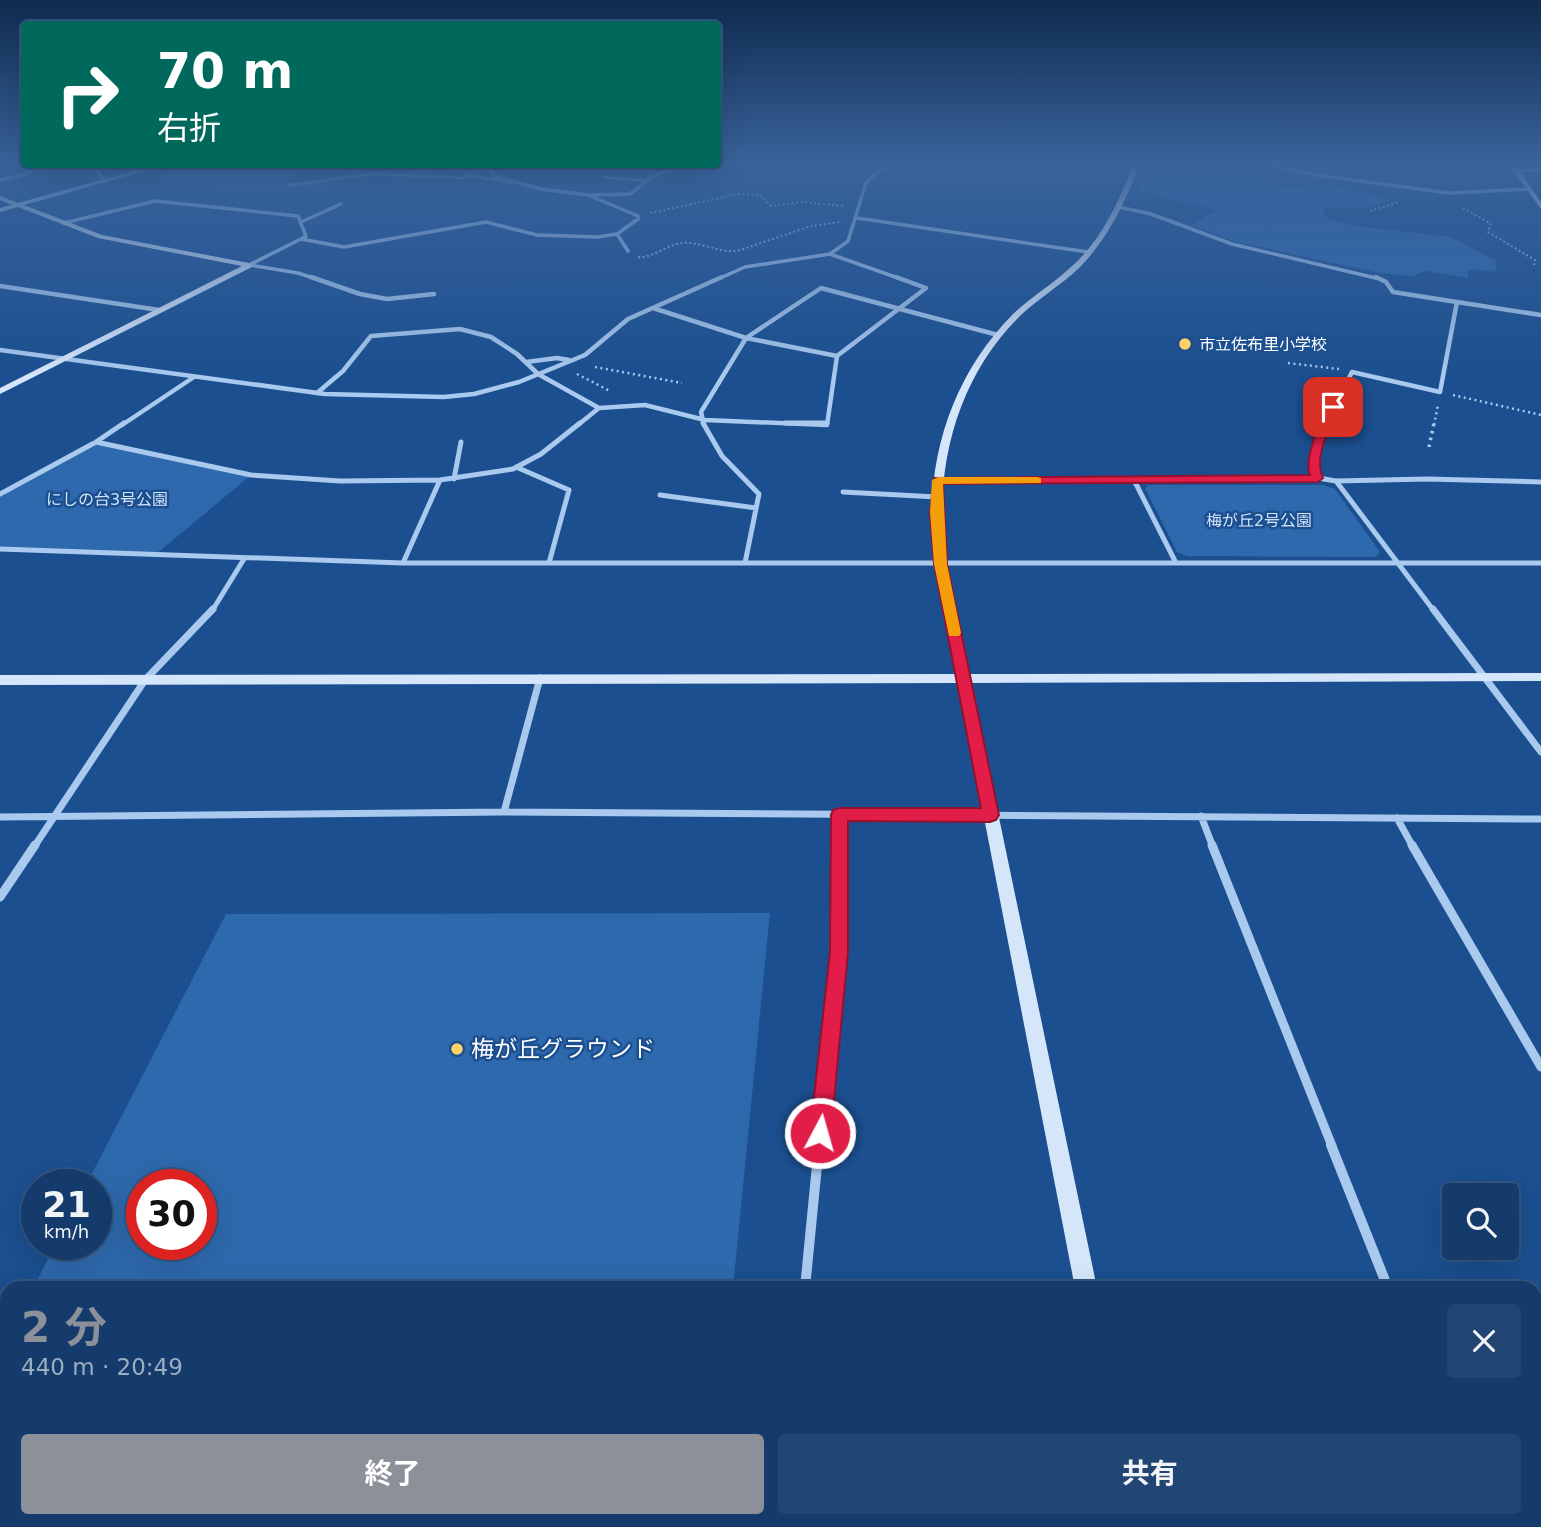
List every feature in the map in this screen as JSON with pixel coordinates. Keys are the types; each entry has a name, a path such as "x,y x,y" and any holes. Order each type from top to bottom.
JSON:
{"street":[{"path":"93,234 298,273 360,294 387,299 434,294"},
{"path":"0,391 301,240 305,234"},
{"path":"301,240 344,247 416,234"},
{"path":"534,234 597,237 615,234"},
{"path":"617,234 628,251"},
{"path":"0,350 317,393 444,397 498,388 538,374 585,355 628,319 652,308 746,267 830,254 845,245 850,234"},
{"path":"959,234 1088,252"},
{"path":"1085,1281 940,564 937,497 942,448 952,412 984,351 1018,314 1077,266 1100,234"},
{"path":"1206,234 1232,244 1371,275 1386,282 1393,292 1541,315"},
{"path":"317,393 343,371 371,336 460,329 491,337 538,374 599,408 645,405 701,419 827,425 838,356 926,288 830,254"},
{"path":"0,286 159,310"},
{"path":"745,563 758,494 741,478 705,430 701,412 746,338 821,289 998,335"},
{"path":"1318,478 1313,469 1318,442 1352,372 1440,392 1457,302"},
{"path":"652,308 746,338 838,356"},
{"path":"526,362 557,358 568,361"},
{"path":"0,494 96,442 194,377"},
{"path":"96,442 251,475 340,481 440,480 516,467 541,454 599,408"},
{"path":"454,479 461,442"},
{"path":"516,467 569,490 549,563"},
{"path":"938,480 1318,478 1336,481 1541,482"},
{"path":"403,563 440,480"},
{"path":"1134,480 1176,563"},
{"path":"1336,481 1541,752"},
{"path":"843,492 937,497"},
{"path":"660,495 756,508"},
{"path":"0,549 403,563 1541,563"},
{"path":"0,897 145,680 208,617 244,559"},
{"path":"0,680 1541,677"},
{"path":"504,812 540,678"},
{"path":"0,817 504,812 1541,819"},
{"path":"806,1281 839,952 839,815"},
{"path":"1201,816 1385,1281"},
{"path":"1397,818 1541,1067"}],"path":[{"path":"628,251 645,258 665,246 683,244 704,245 723,252 738,251 782,234"},
{"path":"1492,234 1541,261"},
{"path":"1534,265 1535,260"},
{"path":"568,361 584,371 594,366 682,383"},
{"path":"1288,363 1352,372"},
{"path":"1429,447 1440,392 1541,415"}],"green space":[{"path":"1216,234 1427,234 1451,237 1495,260 1497,272 1468,269 1468,278 1426,271 1412,276 1379,273 1237,242"},
{"name":"にしの台3号公園","path":"96,442 251,475 155,555 0,549 0,494"},
{"name":"梅が丘2号公園","path":"1149,485 1324,485 1335,489 1380,552 1376,557 1187,556 1177,552 1145,488"},
{"name":"梅が丘グラウンド","path":"770,913 734,1281 37,1281 48,1260 112,1260 112,1169 94,1169 226,914"}],"slow traffic":[{"path":"954,633 940,564 936,512 938,480 1037,480"}],"place":[{"name":"市立佐布里小学校","path":"1185,344"},
{"name":"梅が丘グラウンド","path":"457,1049"}],"route":[{"path":"820,1133 839,952 839,815 990,815 940,564 936,512 938,480 1318,478 1313,469 1318,442 1333,407"}]}
